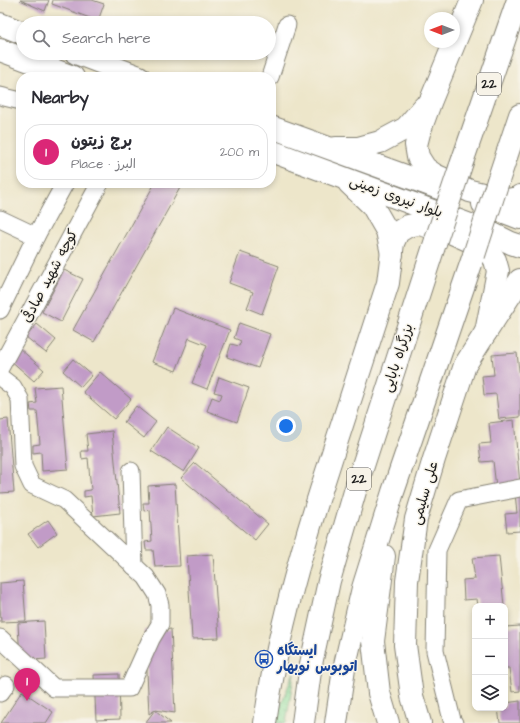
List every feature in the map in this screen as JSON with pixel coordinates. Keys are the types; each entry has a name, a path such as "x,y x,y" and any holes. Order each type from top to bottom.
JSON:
{"main road":[{"path":"472,0 430,100 416,145 418,157 425,168 435,175 470,191 507,200 518,198 520,196"},
{"name":"بزرگراه بابایی","path":"302,723 311,664 329,582 358,481 436,240 518,0"},
{"path":"0,24 16,30"},
{"path":"0,50 16,56"},
{"path":"27,60 59,72"},
{"path":"94,60 126,72"},
{"path":"326,148 358,148 380,142 406,128 430,100"},
{"path":"336,723 344,668 363,588 393,492 474,255 520,114"},
{"name":"بلوار نیروی زمینی","path":"276,129 520,218"},
{"name":"بلوار نیروی زمینی","path":"276,153 489,232 520,246"},
{"path":"344,178 372,205 387,232 392,254"},
{"path":"265,723 269,692 286,612 312,518 388,283 393,243 398,232 408,226 419,224 450,232 489,251 495,260 498,271 486,332"},
{"name":"علی سلیمی","path":"420,723 412,696 405,645 407,581 416,519 465,366 520,280"},
{"path":"388,723 379,693 373,641 393,492"}],"street":[{"path":"276,59 287,25"},
{"path":"272,72 276,60"},
{"path":"0,96 16,100"},
{"path":"0,310 36,236 63,188"},
{"name":"کوچه شهید صادقی","path":"0,368 97,188"},
{"path":"0,219 36,236"},
{"path":"0,377 13,387 20,399 24,466 32,486 64,500 146,577 157,594 160,605 160,624 151,638 129,688 54,688 0,638"},
{"path":"131,471 134,566"},
{"path":"454,723 435,651 437,550 459,500 520,488"}],"green space":[{"path":"295,669 286,723 274,723"}],"building":[{"path":"20,0 49,0 45,11"},
{"path":"53,0 92,0 104,4 100,16 84,16 52,4"},
{"path":"152,188 180,188 94,342 73,330"},
{"path":"240,252 279,266 262,314 247,308 253,292 229,283"},
{"path":"64,270 83,279 61,322 42,312"},
{"path":"173,308 230,330 207,389 192,383 207,345 189,338 176,371 152,362"},
{"path":"239,323 270,334 258,368 227,357 231,344 239,346 241,341 234,338"},
{"path":"37,324 56,340 46,353 26,337"},
{"path":"19,348 44,370 34,381 9,359"},
{"path":"517,353 520,379 520,417 499,419 496,394 484,395 482,376 494,375 492,355"},
{"path":"73,359 92,375 81,387 63,371"},
{"path":"100,372 131,399 114,419 83,392"},
{"path":"219,377 249,388 237,422 207,411 212,397 220,400 222,394 214,392"},
{"path":"61,386 68,469 42,471 41,452 33,453 33,445 40,444 37,411 31,411 30,404 37,403 35,388"},
{"path":"136,406 156,422 144,438 124,422"},
{"path":"8,419 14,492 0,493 0,420"},
{"path":"514,420 520,484 496,487 493,461 481,462 479,444 491,443 489,423"},
{"path":"167,427 199,448 184,472 151,451"},
{"path":"112,431 120,513 93,516 91,496 84,497 84,491 91,490 88,458 82,459 81,451 88,451 86,434"},
{"path":"195,463 268,524 255,540 181,478"},
{"path":"175,484 180,566 155,567 153,550 146,550 145,542 152,541 150,510 144,511 143,503 149,503 148,486"},
{"path":"520,492 520,531 507,532 505,514 517,513 515,493"},
{"path":"48,520 57,533 38,547 28,534"},
{"path":"213,554 219,638 192,639 187,556"},
{"path":"499,556 504,603 478,603 477,599 464,600 463,580 475,579 472,558"},
{"path":"23,581 26,621 1,622 0,583"},
{"path":"44,621 46,659 20,661 18,623"},
{"path":"520,626 520,691 512,692 508,668 508,627"},
{"path":"171,629 175,713 155,710 149,714 145,630 157,631"},
{"path":"119,674 120,719 96,720 94,675"},
{"path":"22,691 53,712 46,723 1,723"},
{"path":"520,701 520,723 500,723 498,711 508,711 508,703"},
{"path":"155,710 171,723 145,723"}],"place":[{"name":"ایستگاه اتوبوس نوبهار","path":"264,659"},
{"name":"برج زیتون","path":"27,701"}]}
